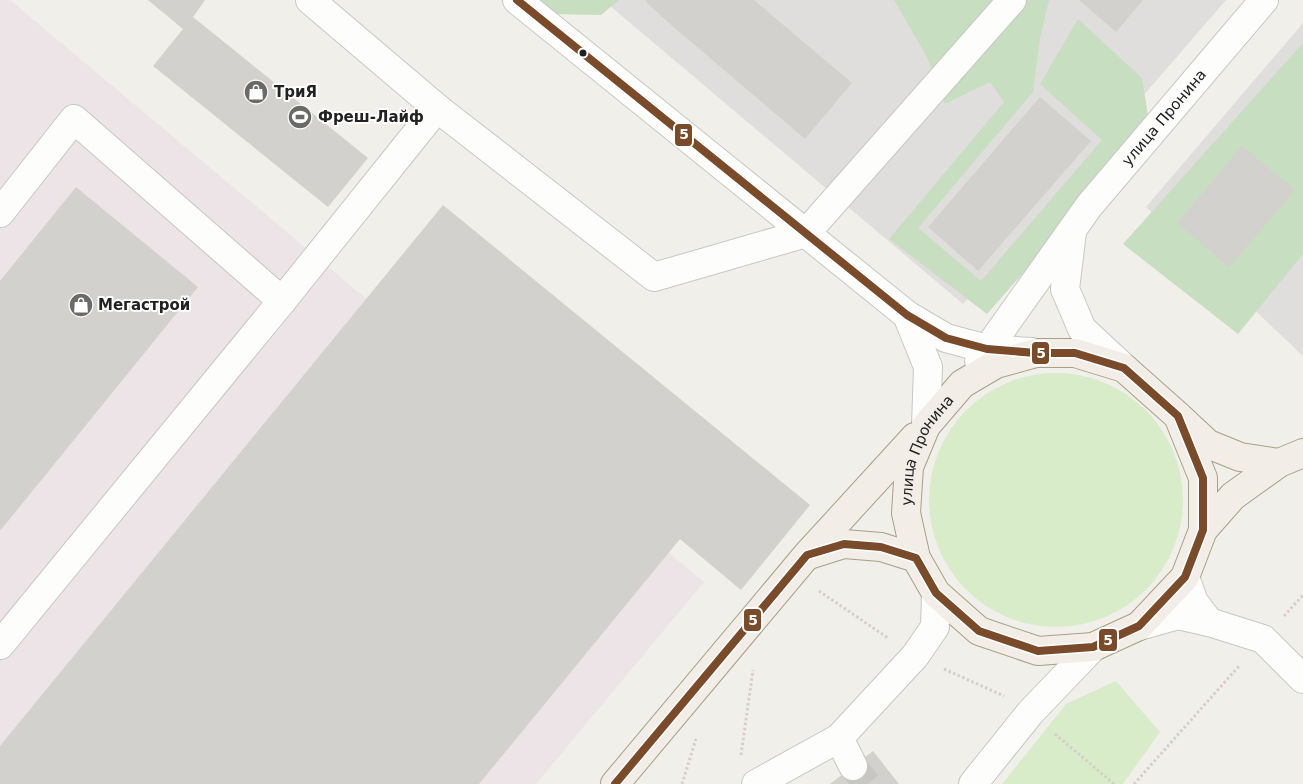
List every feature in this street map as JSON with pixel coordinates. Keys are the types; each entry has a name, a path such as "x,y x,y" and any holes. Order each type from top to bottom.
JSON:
{"main road":[{"name":"улица Пронина","path":"1203,530 1203,478 1178,416 1124,368 1075,353 1036,353 996,364 962,384 926,426 909,468 906,513 916,558 936,593 979,631 1038,651 1093,647 1139,626 1185,577 1203,530 1233,496 1291,458"},
{"path":"1178,416 1208,444 1240,457 1291,458"},
{"path":"615,784 807,555 926,426"},
{"path":"807,555 844,544 881,547 916,558"}],"street":[{"path":"310,0 437,108 654,277 806,233 1012,0"},
{"path":"518,0 907,315 946,338 987,349 1036,353"},
{"name":"улица Пронина","path":"962,384 1089,206 1264,0"},
{"path":"0,645 282,301 437,108"},
{"path":"0,213 74,119 282,301"},
{"path":"1072,230 1065,289 1082,329 1124,368"},
{"path":"907,315 928,367 926,426"},
{"path":"1185,577 1194,602 1209,622"},
{"path":"756,784 839,738 915,656 935,627 936,593"},
{"path":"1139,626 1178,615 1209,622 1263,639 1303,679"},
{"path":"973,784 1030,713 1093,647"},
{"path":"839,738 853,766"}],"path":[{"path":"818,591 915,656 1016,701 1114,784"},
{"path":"1134,784 1303,595"},
{"path":"740,760 754,664"}],"shaded area":[{"path":"0,0 10,0 704,582 536,784 0,784"},
{"path":"603,0 1226,0 963,304"},
{"path":"1303,23 1303,356 1146,207"}],"green space":[{"path":"539,0 619,0 601,15 553,14"},
{"path":"894,0 1049,0 1040,38 1033,92 918,228 981,281 1102,140 1040,84 1078,19 1142,78 1150,128 987,314 889,239 1004,102 990,82 945,104 926,55"},
{"path":"1303,43 1303,254 1238,334 1123,244"},
{"path":"1056,373 1093,378 1127,394 1146,410 1162,429 1178,463 1183,500 1178,537 1162,571 1146,590 1127,606 1093,622 1056,627 1019,622 985,606 966,590 950,571 934,537 929,500 934,463 950,429 966,410 985,394 1019,378"},
{"path":"1116,681 1160,732 1123,784 1002,784 1066,704"}],"building":[{"path":"148,0 205,0 193,17 368,158 328,207 153,66 183,29"},
{"path":"646,0 754,0 852,83 805,139 669,23"},
{"path":"1079,0 1143,0 1116,32"},
{"path":"1040,97 1091,141 978,271 928,227"},
{"path":"1242,146 1295,190 1229,267 1177,223"},
{"path":"76,187 198,287 0,531 0,281"},
{"path":"443,205 810,505 741,590 680,539 479,784 0,784 0,746"},
{"path":"873,751 899,784 830,784"}],"tunnel":[{"path":"853,766 867,784"}],"transit line":[{"name":"5","path":"517,0 907,315 946,338 987,349 1036,353 1075,353 1124,368 1178,416 1203,478 1203,530 1185,577 1139,626 1093,647 1038,651 979,631 936,593 916,558 881,547 844,544 807,555 615,784"}],"place":[{"name":"ТриЯ","path":"256,92"},
{"name":"Фреш-Лайф","path":"300,117"},
{"name":"Мегастрой","path":"81,305"}]}
